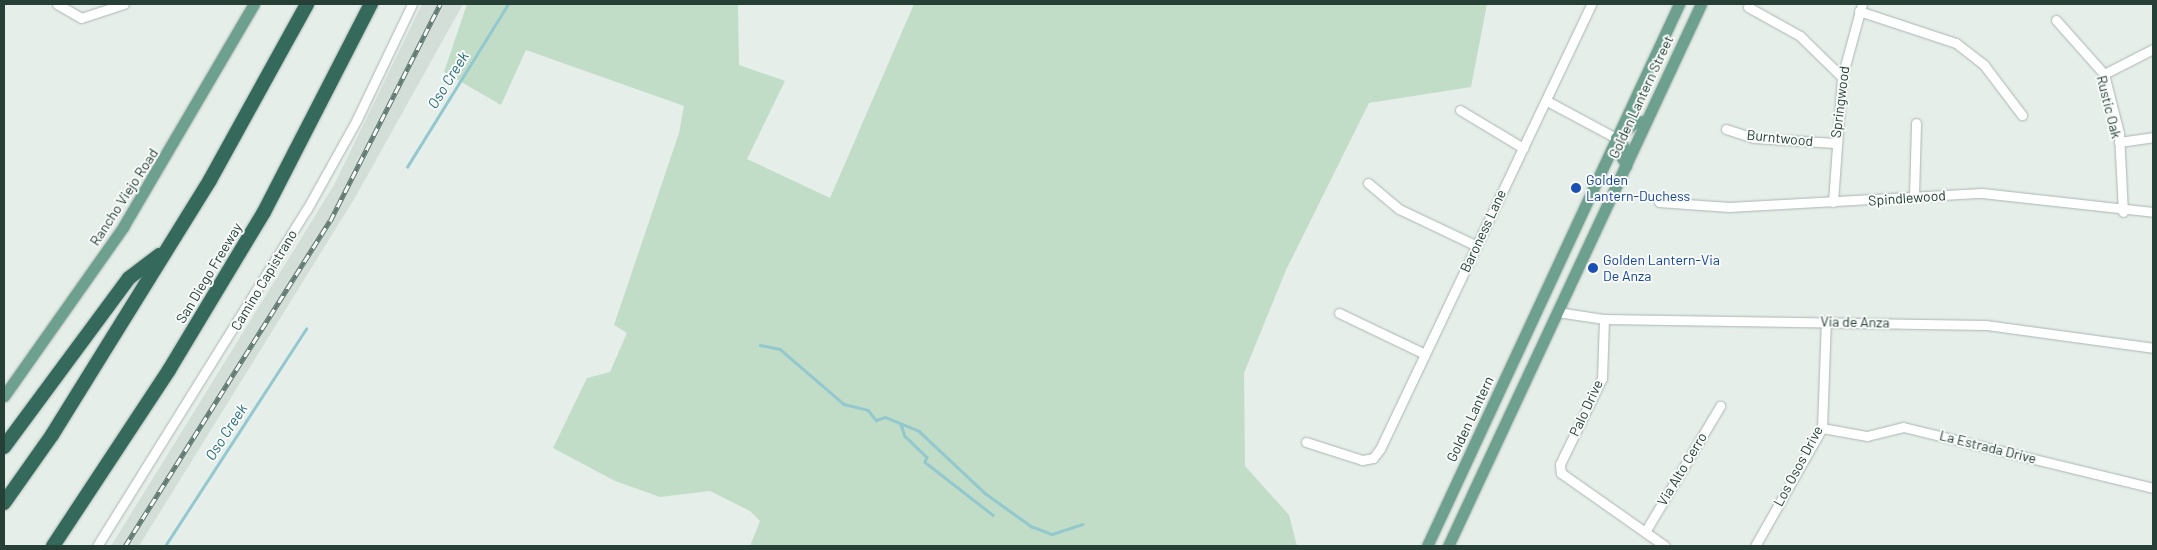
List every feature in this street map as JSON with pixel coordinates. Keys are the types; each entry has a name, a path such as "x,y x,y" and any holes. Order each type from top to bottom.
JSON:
{"highway":[{"path":"4,503 52,435 167,249 261,92 307,4"},
{"name":"San Diego Freeway","path":"53,546 72,520 264,212 371,4"},
{"path":"4,447 129,278 167,249"},
{"path":"58,546 72,520"}],"main road":[{"name":"Rancho Viejo Road","path":"4,396 129,219 254,4"},
{"name":"Golden Lantern Street","path":"1539,305 1680,4"},
{"name":"Golden Lantern Street","path":"1557,312 1701,4"},
{"path":"1626,165 1621,143 1616,138 1634,123 1647,120"},
{"path":"1448,546 1557,312 1547,288"},
{"name":"Golden Lantern","path":"1427,546 1530,328 1539,305"},
{"path":"1530,328 1540,327 1557,312"},
{"path":"1435,546 1448,519 1449,497"}],"street":[{"path":"57,4 81,18 124,4"},
{"name":"Camino Capistrano","path":"98,546 307,209 357,119 412,4"},
{"name":"Baroness Lane","path":"1306,442 1362,460 1373,458 1547,101 1591,4"},
{"path":"1748,7 1800,36 1842,77"},
{"path":"1861,7 1956,43 1984,65 2022,115"},
{"name":"Springwood","path":"1833,202 1835,143 1842,77 1861,7"},
{"name":"Rustic Oak","path":"2056,20 2104,74 2119,142 2123,212"},
{"path":"2104,74 2153,49"},
{"path":"1547,101 1616,138"},
{"path":"1460,110 1523,148"},
{"path":"1914,196 1916,123"},
{"name":"Burntwood","path":"1726,130 1754,138 1835,143"},
{"path":"2119,142 2153,137"},
{"path":"1368,183 1399,209 1477,246"},
{"name":"Spindlewood","path":"1659,202 1729,206 1982,193 2123,212 2153,212"},
{"name":"Via de Anza","path":"1557,312 1604,319 1986,325 2153,348"},
{"path":"1339,313 1425,354"},
{"name":"Palo Drive","path":"1604,319 1602,378 1560,464 1567,480 1644,532"},
{"name":"Los Osos Drive","path":"1755,546 1822,428 1826,321"},
{"name":"Via Alto Cerro","path":"1644,532 1720,406"},
{"name":"La Estrada Drive","path":"1822,428 1867,436 1903,427 2153,488"},
{"path":"1644,532 1665,546"}],"shaded area":[{"path":"422,4 463,4 356,196 139,546 111,546 334,185"}],"green space":[{"path":"467,4 738,4 739,65 785,81 747,159 830,198 914,4 1487,4 1471,87 1369,103 1286,270 1244,373 1245,466 1289,515 1297,546 750,546 760,521 750,511 710,491 660,497 615,481 553,448 587,378 610,372 627,333 614,325 679,133 684,106 526,50 501,105 444,72"}],"waterway":[{"name":"Oso Creek","path":"407,167 508,4"},
{"name":"Oso Creek","path":"165,546 306,329"},
{"path":"760,345 780,349 844,404 868,410 876,420 885,417 919,431 985,493 1031,526 1052,534 1082,524"},
{"path":"901,424 905,436 927,457 925,462 993,515"}],"railway":[{"path":"125,546 330,221 440,4"}],"place":[{"name":"Golden Lantern-Duchess","path":"1576,188"},
{"name":"Golden Lantern-Via De Anza","path":"1593,268"}]}
